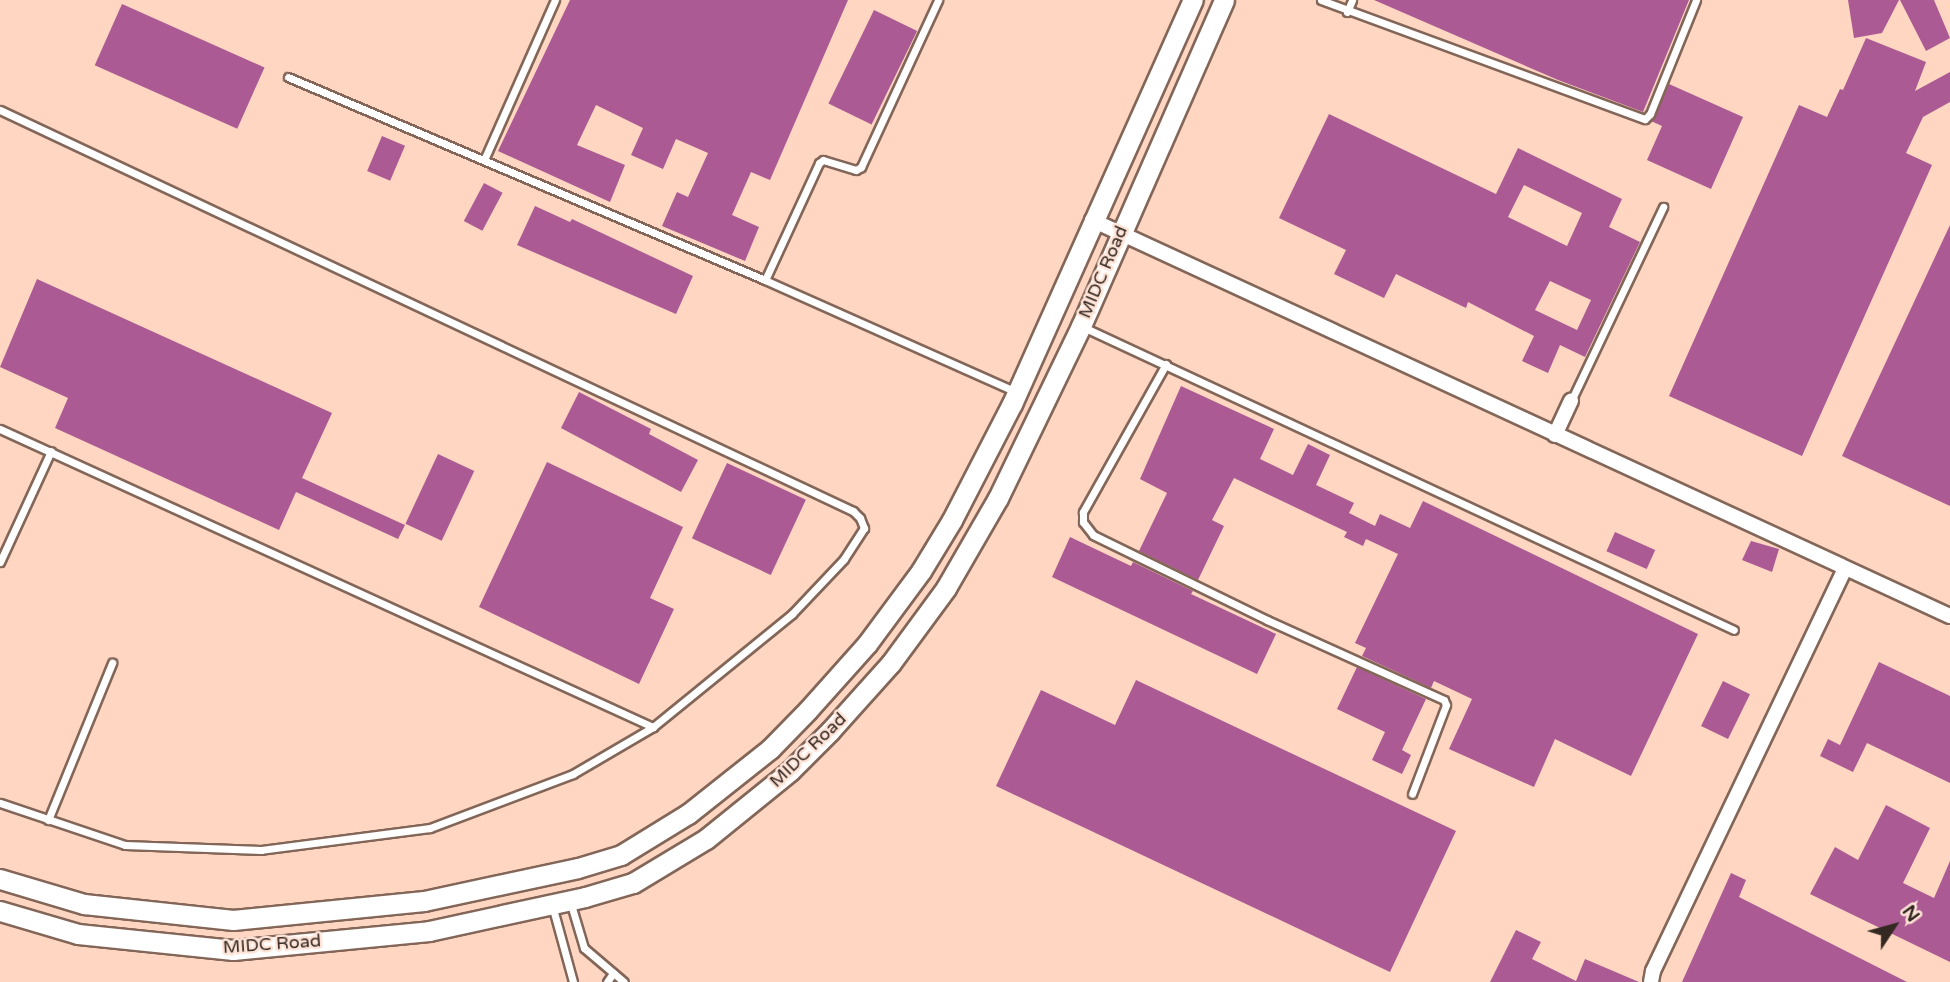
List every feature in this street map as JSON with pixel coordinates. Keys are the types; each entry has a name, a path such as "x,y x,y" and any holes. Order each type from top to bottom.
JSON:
{"main road":[{"name":"MIDC Road","path":"0,879 84,904 233,920 424,901 578,868 621,855 688,814 770,749 867,644 921,571 952,520 1017,392 1193,0"},
{"name":"MIDC Road","path":"0,911 78,934 233,950 429,931 561,903 633,883 706,839 790,771 882,673 946,589 979,536 1080,326 1224,0"}],"street":[{"path":"1092,220 1950,617"},
{"path":"1555,435 1571,401"},
{"path":"1651,982 1653,971 1845,568"}],"lane":[{"path":"484,160 555,0"},
{"path":"765,280 819,163 823,160 856,170 861,167 938,0"},
{"path":"1321,0 1347,12 1645,119 1650,114 1696,0"},
{"path":"1347,12 1352,0"},
{"path":"288,77 765,280 1017,392"},
{"path":"0,110 853,511 864,528 844,559 792,614 653,727 573,774 430,828 261,850 125,845 0,803"},
{"path":"1571,401 1663,207"},
{"path":"1080,326 1734,631"},
{"path":"1166,364 1083,512 1083,522 1093,535 1267,620 1444,700 1446,705 1412,794"},
{"path":"0,429 653,727"},
{"path":"0,562 51,451"},
{"path":"48,820 112,663"},
{"path":"561,903 584,948 624,982"},
{"path":"561,903 575,981"},
{"path":"607,982 613,973"}],"shaded area":[{"path":"0,0 1950,0 1950,982 0,982"}],"building":[{"path":"570,0 848,0 770,180 751,172 732,215 759,227 745,261 662,226 677,192 688,197 708,153 676,139 663,169 631,155 643,128 596,105 577,145 625,165 610,202 498,151"},
{"path":"1374,0 1689,0 1643,112 1558,80"},
{"path":"1848,0 1899,0 1882,33 1854,38"},
{"path":"1900,0 1934,0 1950,38 1926,51"},
{"path":"122,4 265,67 237,129 95,65"},
{"path":"874,10 917,31 872,125 828,103"},
{"path":"1866,38 1926,62 1915,91 1950,72 1950,102 1923,117 1906,153 1932,165 1802,456 1669,396 1799,105 1827,117 1840,89 1843,90"},
{"path":"1669,84 1743,117 1711,189 1647,160 1662,126 1651,121"},
{"path":"1329,114 1496,194 1518,148 1622,199 1609,227 1640,242 1585,357 1560,345 1548,373 1522,361 1534,336 1468,302 1466,308 1396,274 1384,298 1334,274 1346,250 1279,218","holes":["1524,185 1582,213 1567,246 1508,217","1550,281 1591,300 1577,330 1535,310"]},
{"path":"382,136 405,146 390,181 367,171"},
{"path":"484,183 503,193 482,231 464,221"},
{"path":"535,206 570,222 572,219 693,276 676,314 517,245"},
{"path":"1950,225 1950,506 1842,456"},
{"path":"37,279 332,413 302,478 405,525 398,539 296,492 279,530 55,428 68,398 0,367"},
{"path":"1181,386 1274,429 1260,459 1293,475 1308,444 1330,455 1316,485 1354,503 1349,513 1375,526 1380,514 1410,528 1423,501 1698,634 1631,776 1555,739 1534,787 1449,749 1472,699 1434,681 1431,688 1362,656 1366,648 1355,643 1398,554 1366,539 1363,546 1344,537 1347,532 1234,478 1212,520 1224,526 1198,580 1139,551 1167,493 1140,479"},
{"path":"579,392 651,429 649,434 698,460 681,492 561,428"},
{"path":"438,454 474,471 442,541 405,524"},
{"path":"547,462 683,527 650,598 674,609 639,684 479,607"},
{"path":"727,463 806,500 771,575 692,538"},
{"path":"1615,532 1655,550 1647,569 1606,551"},
{"path":"1070,537 1131,566 1133,562 1193,591 1191,594 1276,634 1257,674 1052,577"},
{"path":"1751,541 1779,549 1772,572 1742,560"},
{"path":"1879,662 1950,696 1950,783 1867,743 1853,772 1820,756 1828,739 1840,745"},
{"path":"1357,667 1426,699 1402,750 1411,755 1402,774 1372,760 1385,732 1337,709"},
{"path":"1136,680 1456,831 1390,972 996,786 1041,690 1115,725"},
{"path":"1723,681 1750,694 1728,739 1701,726"},
{"path":"1886,805 1930,828 1903,883 1934,898 1950,861 1950,962 1810,894 1835,847 1858,860"},
{"path":"1731,873 1746,880 1739,897 1907,982 1682,982"},
{"path":"1516,930 1541,942 1532,959 1576,981 1585,959 1639,982 1490,982"}]}
